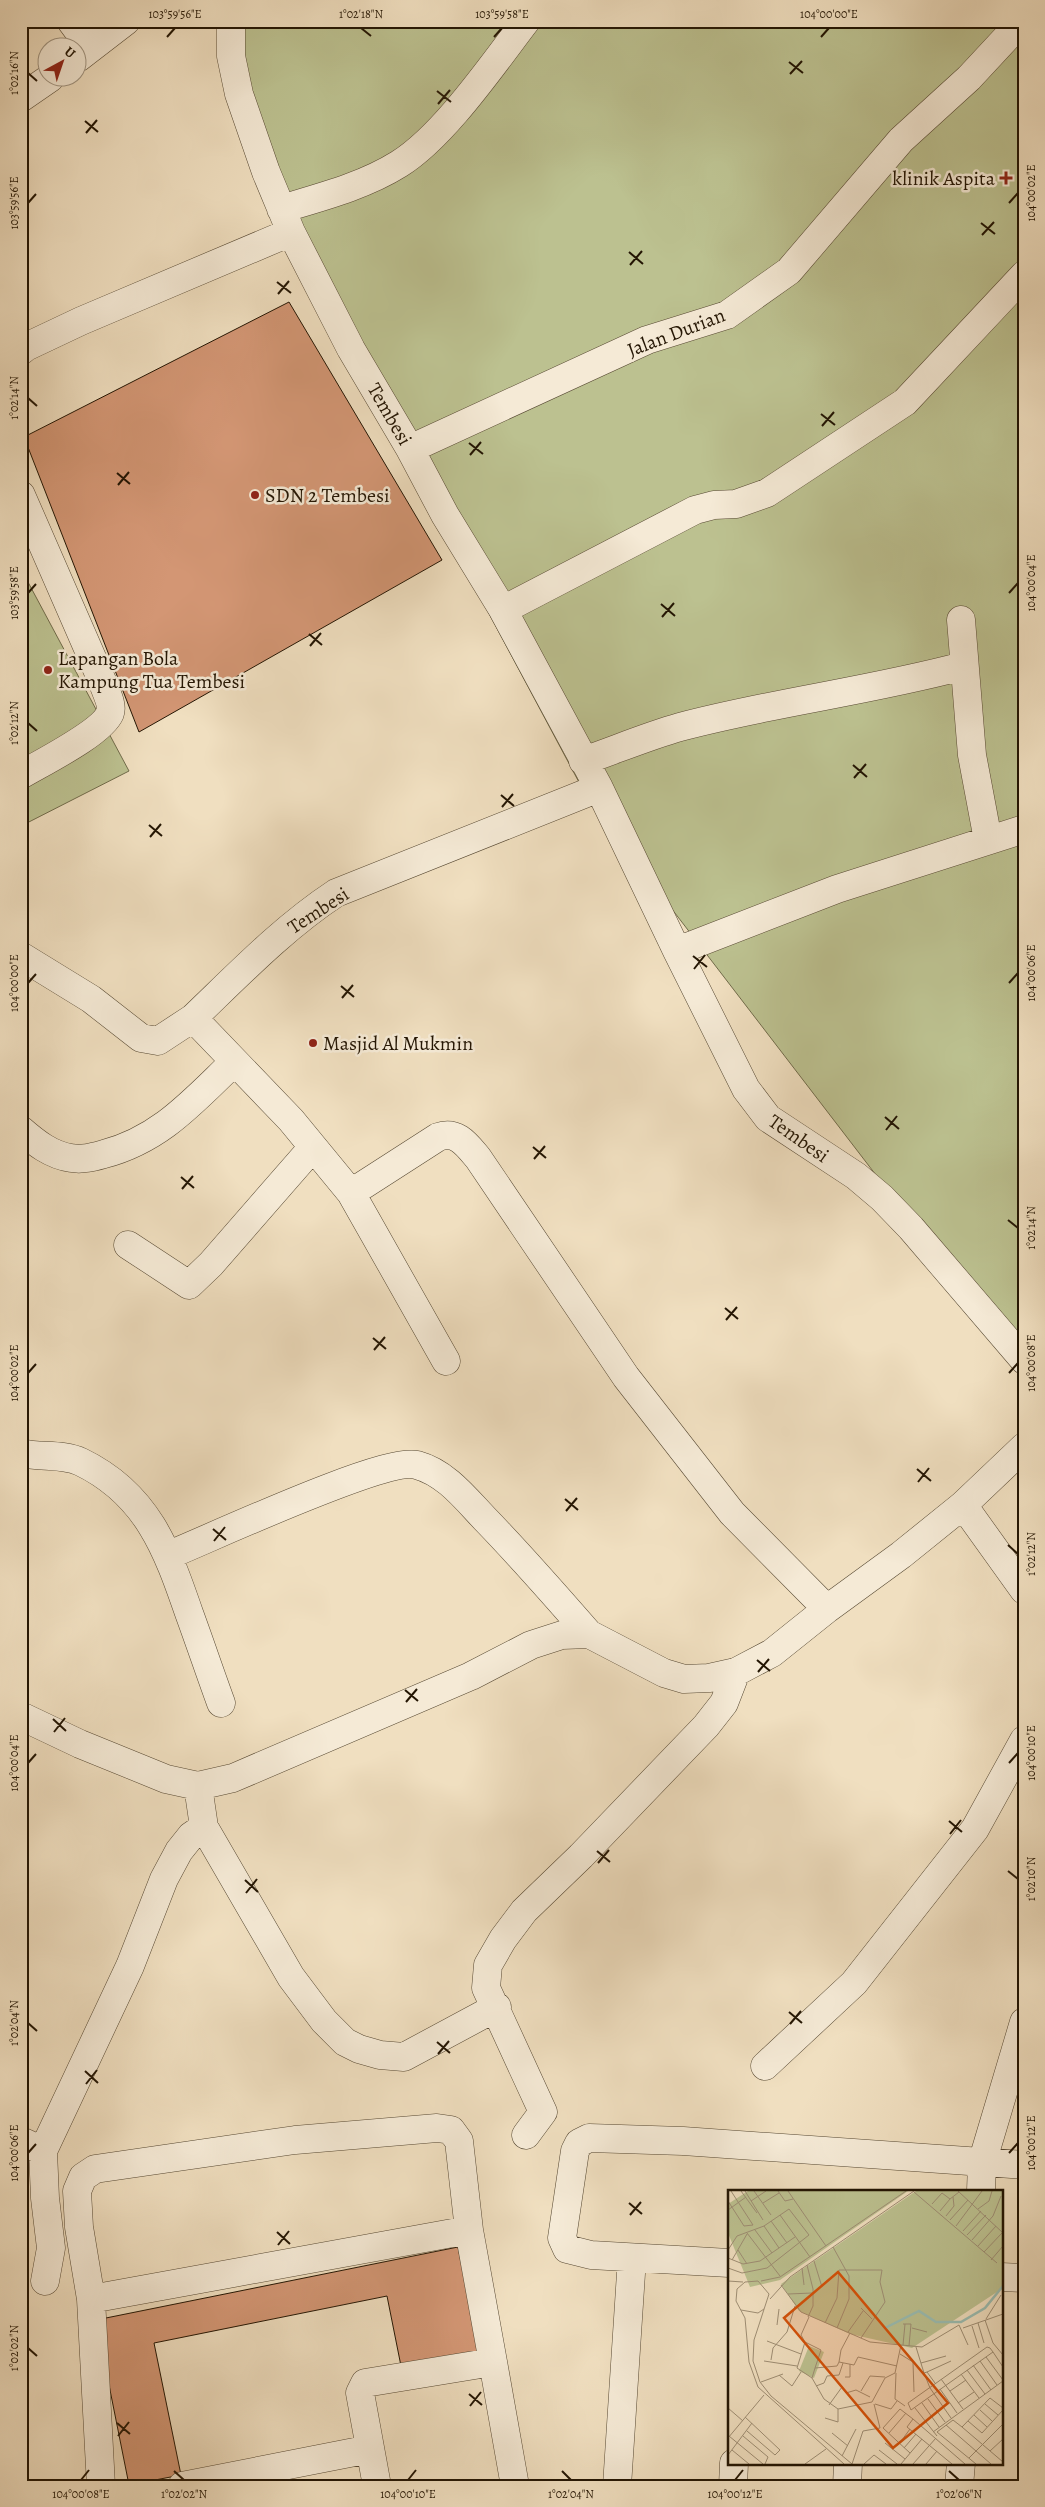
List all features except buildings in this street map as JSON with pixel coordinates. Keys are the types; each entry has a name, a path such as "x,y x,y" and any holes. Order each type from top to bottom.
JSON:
{"street":[{"path":"71,21 78,38"},
{"path":"88,50 126,21"},
{"name":"Tembesi","path":"231,21 231,56 239,94 286,221 351,349 410,449 445,515 503,610 599,788 746,1090 768,1118 856,1176 882,1198 911,1228 1024,1360"},
{"path":"21,352 26,347 286,221 345,189 400,164 434,136 526,21"},
{"name":"Jalan Durian","path":"410,449 647,340 727,315 789,271 901,140 969,78 1022,21"},
{"path":"21,98 38,86"},
{"path":"503,610 695,510 714,505 736,504 767,493 905,402 1024,275"},
{"path":"21,495 104,683 111,706 110,713 99,728 21,775"},
{"path":"961,620 963,666 972,755 988,840"},
{"path":"584,761 679,727 814,697 907,681 963,666"},
{"name":"Tembesi","path":"21,956 91,999 141,1038 158,1041 193,1018 258,954 304,914 336,893 599,788"},
{"path":"677,951 837,889 1024,828"},
{"path":"193,1018 291,1120 351,1193 446,1361"},
{"path":"21,1130 41,1146 69,1158 82,1160 117,1150 155,1134 234,1062"},
{"path":"351,1193 438,1137 449,1134 465,1142 478,1158 626,1377 732,1513 827,1609"},
{"path":"128,1245 189,1285 211,1264 313,1147"},
{"path":"169,1556 318,1493 383,1469 401,1464 416,1464 448,1481 517,1552 589,1634 664,1673 684,1679 709,1678 736,1672 772,1653 827,1609 901,1555 963,1505 1024,1447"},
{"path":"21,1452 63,1456 81,1462 105,1477 130,1497 152,1525 169,1556 221,1703"},
{"path":"963,1505 1024,1590"},
{"path":"21,1716 80,1744 157,1775 198,1786 232,1778 471,1676 531,1645 562,1635 589,1634"},
{"path":"526,2135 543,2112 497,2007 486,1988 488,1965 503,1939 524,1912 581,1856 706,1726 724,1703 736,1672"},
{"path":"764,2066 854,1983 976,1829 1024,1740"},
{"path":"198,1786 204,1827 291,1977 324,2022 345,2042 359,2050 380,2055 404,2056 497,2007"},
{"path":"45,2281 51,2248 45,2198 32,2146 130,1966 164,1879 179,1851 191,1836 204,1827"},
{"path":"981,2190 982,2163 1024,2022"},
{"path":"101,2486 91,2299 79,2227 76,2191 83,2177 95,2169 295,2140 437,2128 451,2130 459,2141 469,2230 515,2486"},
{"path":"728,2263 632,2258 574,2252 566,2249 562,2241 575,2151 579,2143 589,2138 683,2141 1024,2165"},
{"path":"91,2299 469,2230"},
{"path":"616,2486 632,2258"},
{"path":"1002,2277 1024,2278"},
{"path":"377,2486 360,2394 365,2384 493,2362"},
{"path":"182,2486 370,2449"},
{"path":"733,2486 734,2464"},
{"path":"847,2486 848,2464"},
{"path":"959,2486 961,2464"}],"green space":[{"path":"238,21 1024,21 1024,1368 589,801 293,246 233,57"},
{"name":"Lapangan Bola Kampung Tua Tembesi","path":"21,569 129,771 21,826"}],"place":[{"name":"klinik Aspita","path":"1006,178"},
{"name":"SDN 2 Tembesi","path":"255,495"},
{"name":"Lapangan Bola Kampung Tua Tembesi","path":"48,670"},
{"name":"Masjid Al Mukmin","path":"313,1043"}]}
